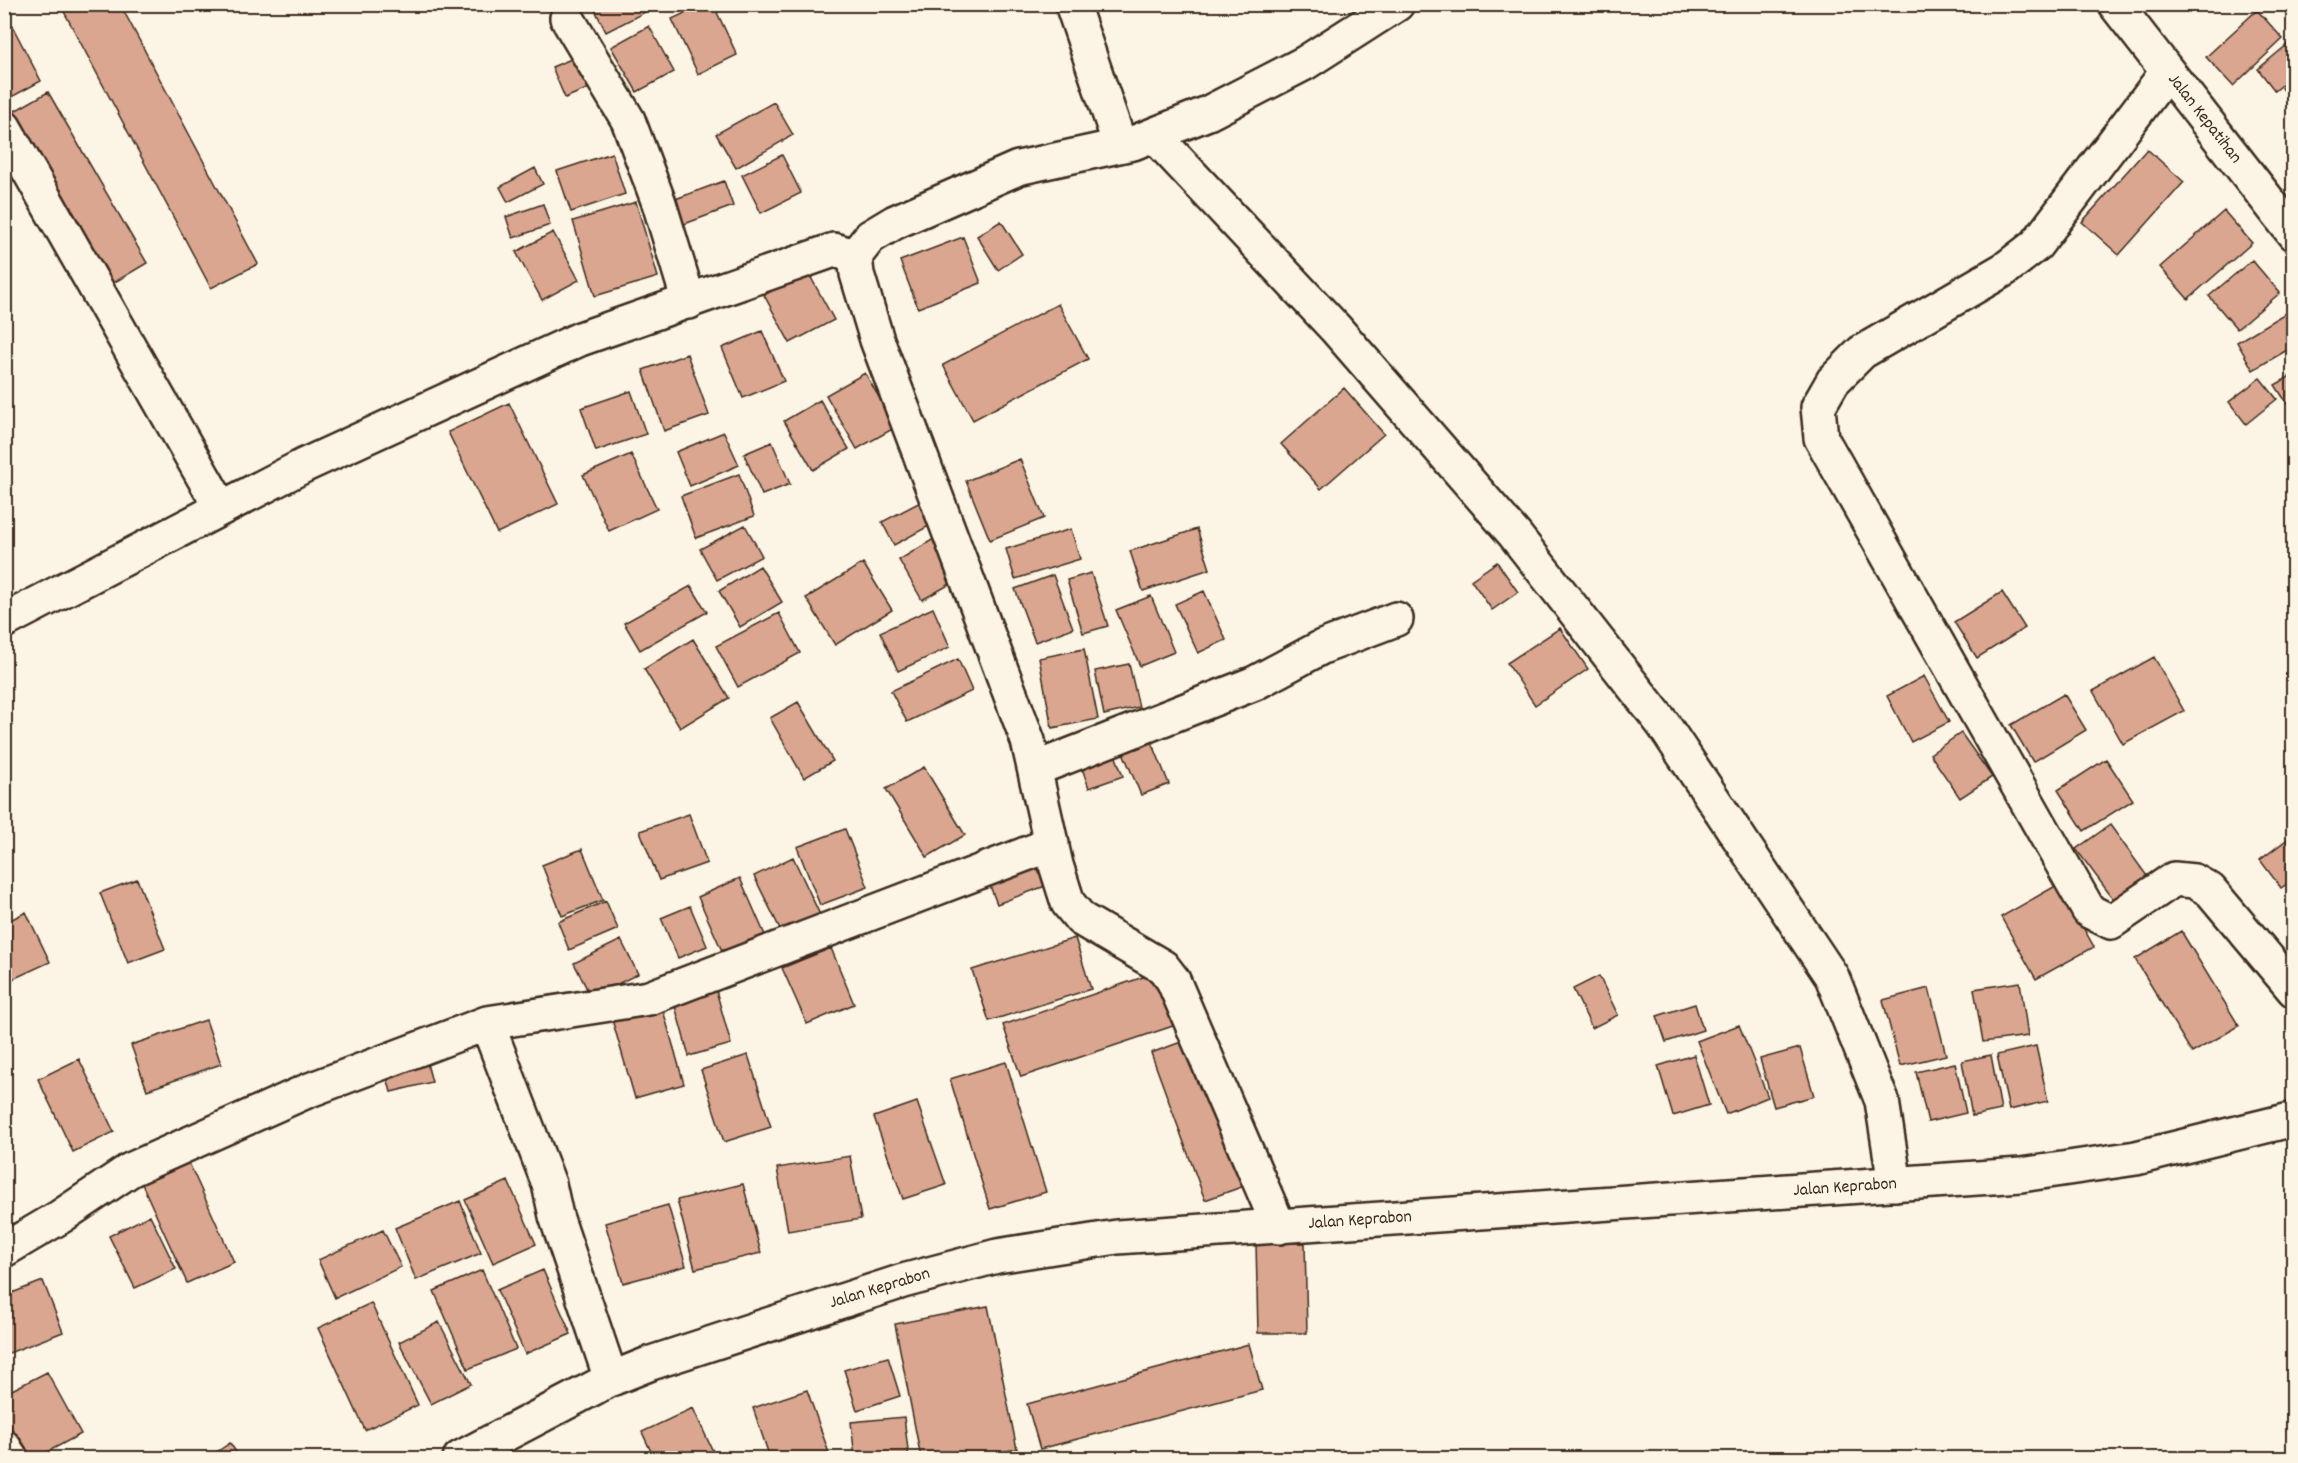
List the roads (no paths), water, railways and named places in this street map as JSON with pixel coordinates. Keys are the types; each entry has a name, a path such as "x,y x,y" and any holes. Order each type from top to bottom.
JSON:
{"street":[{"path":"1072,4 1120,145"},
{"path":"1279,1227 1173,980 1156,963 1081,919 1068,903 1028,741 877,340 857,274 855,256 870,237 895,222 1018,168 1120,145 1154,135 1208,113 1305,63 1397,4"},
{"name":"Jalan Kepatihan","path":"2115,4 2294,234"},
{"path":"567,18 628,120 659,203 689,302"},
{"path":"2167,72 2036,245 2005,269 1862,352 1833,381 1818,407 1821,438 2090,911 2111,922 2174,879 2194,881 2210,890 2294,990"},
{"path":"4,127 221,508"},
{"path":"1154,135 1336,329 1515,536 1663,724 1832,977 1882,1101 1895,1184"},
{"path":"4,621 305,465 580,339 834,250 855,256"},
{"path":"1035,769 1255,683 1322,647 1396,619"},
{"path":"4,1250 60,1218 130,1170 307,1092 487,1023 649,998 1052,844"},
{"path":"487,1023 549,1185 556,1216 610,1379"},
{"name":"Jalan Keprabon","path":"460,1458 610,1379 651,1363 903,1281 997,1256 1117,1237 2021,1175 2136,1158 2294,1119"},
{"path":"4,1447 11,1458"}]}
